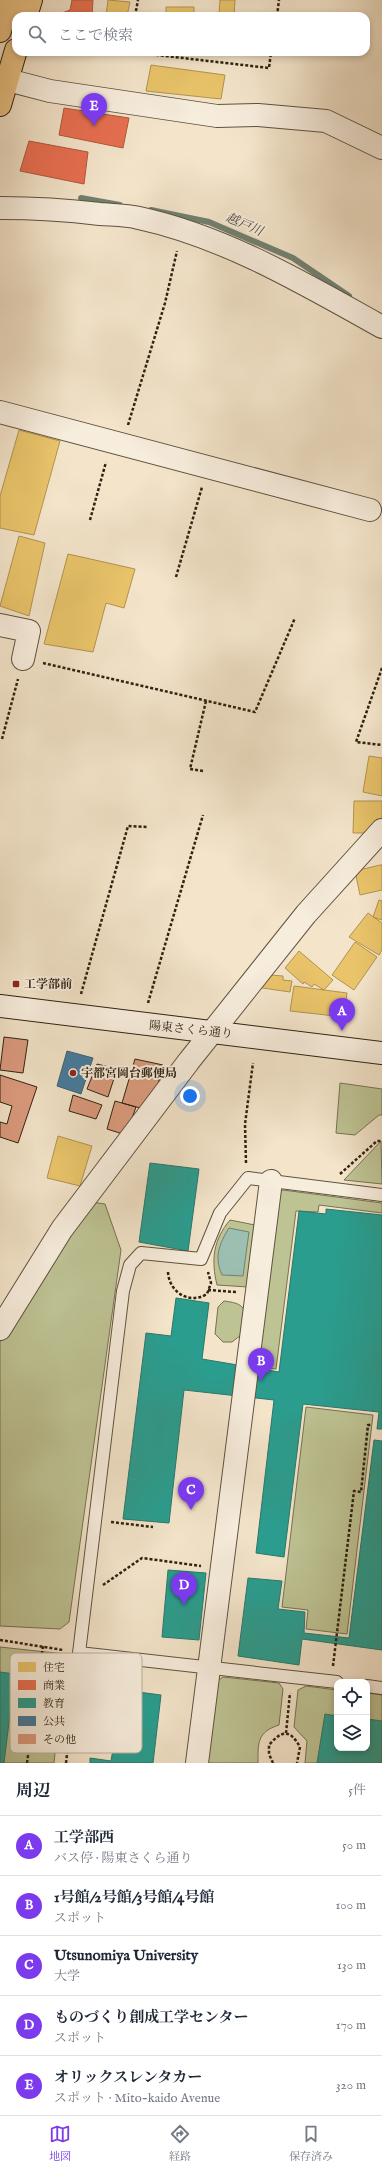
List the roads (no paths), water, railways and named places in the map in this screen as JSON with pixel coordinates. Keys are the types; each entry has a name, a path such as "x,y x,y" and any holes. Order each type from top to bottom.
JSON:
{"highway":[{"path":"0,31 9,0"},
{"path":"27,12 31,0"},
{"path":"2,89 14,56"}],"street":[{"path":"2,89 50,91 217,116 258,116 326,121 382,148"},
{"path":"0,208 31,208 138,218 182,229 230,248 323,294 382,327"},
{"path":"0,412 370,510"},
{"path":"0,625 29,631 23,659"},
{"path":"0,1329 62,1229 212,1032 306,914 382,830"},
{"name":"陽東さくら通り","path":"0,1006 143,1025 382,1053"},
{"path":"197,1763 271,1181"}],"lane":[{"path":"79,1653 123,1291 130,1266 141,1253 201,1259 220,1213 248,1178 382,1195"},
{"path":"142,1660 334,1682"},
{"path":"370,1686 382,1688"}],"waterway":[{"name":"越戸川","path":"81,198 120,205"},
{"name":"越戸川","path":"151,210 209,222 293,258 349,296"}],"place":[{"name":"オリックスレンタカー","path":"94,126"},
{"name":"工学部前","path":"16,984"},
{"name":"工学部西","path":"342,1031"},
{"name":"宇都宮岡台郵便局","path":"73,1073"},
{"name":"1号館/2号館/3号館/4号館","path":"261,1381"},
{"name":"Utsunomiya University","path":"191,1510"},
{"name":"ものづくり創成工学センター","path":"184,1605"}]}
